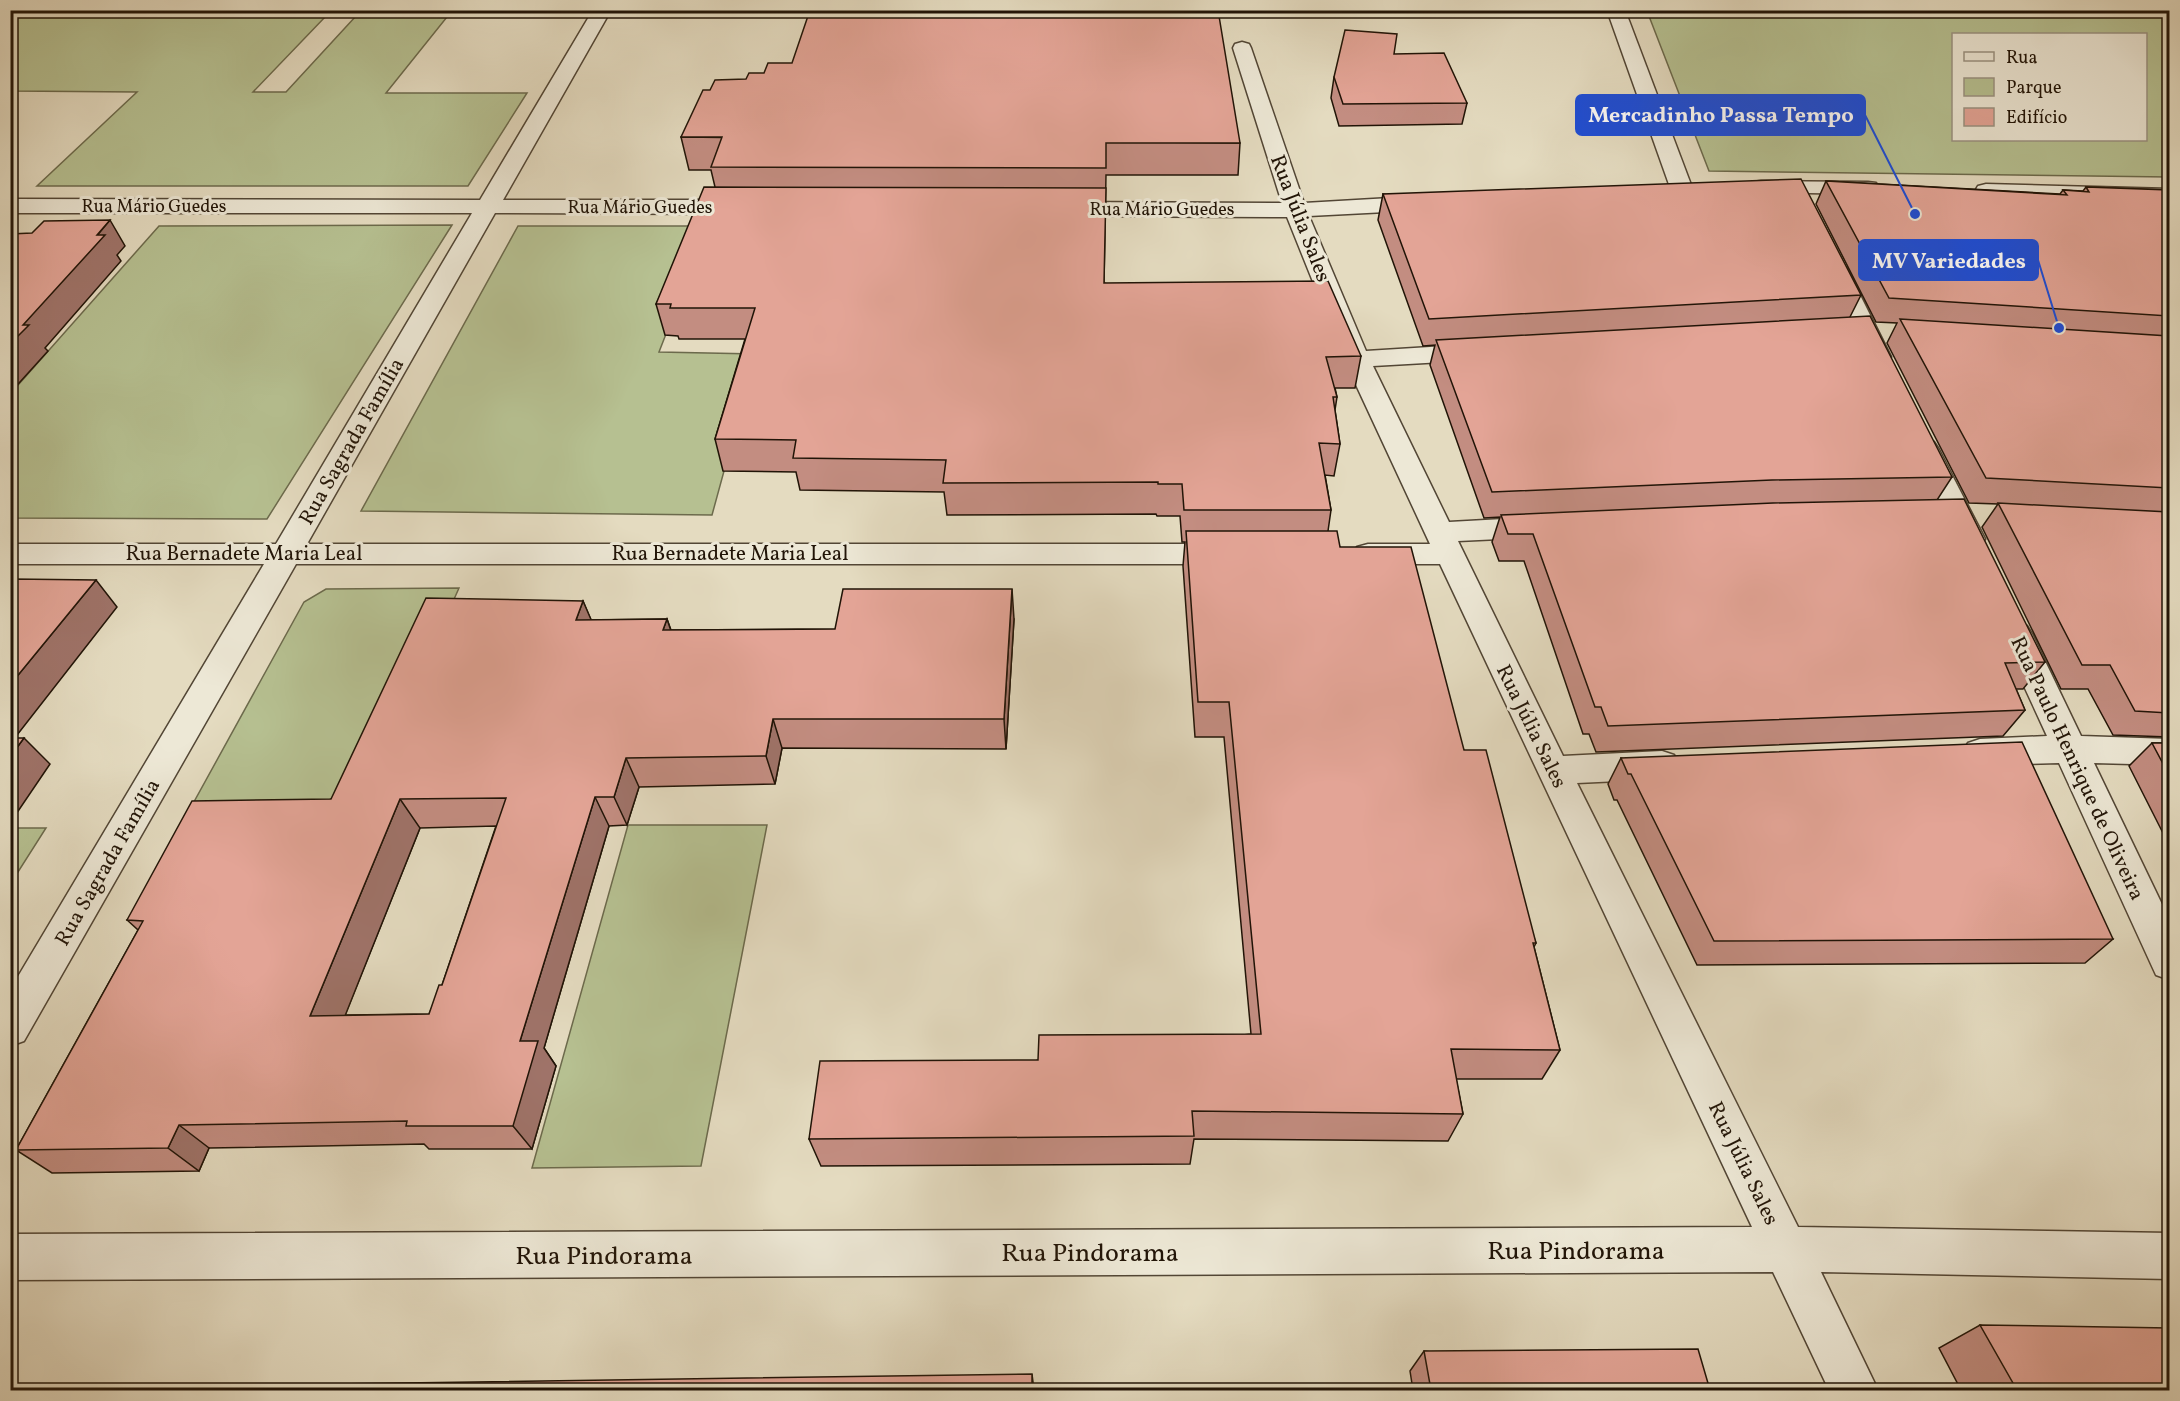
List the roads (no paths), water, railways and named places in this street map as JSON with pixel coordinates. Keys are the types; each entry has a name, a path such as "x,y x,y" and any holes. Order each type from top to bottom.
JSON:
{"street":[{"name":"Rua Sagrada Família","path":"10,1028 602,10"},
{"path":"1616,10 1682,190"},
{"name":"Rua Júlia Sales","path":"1242,48 1295,210 1356,358 1854,1390"},
{"path":"1738,188 1794,186 1888,189"},
{"path":"1794,186 1809,217"},
{"path":"1659,191 1704,189"},
{"path":"1970,191 2169,196"},
{"name":"Rua Mário Guedes","path":"1034,209 1295,210 1448,202"},
{"name":"Rua Mário Guedes","path":"10,206 761,207"},
{"path":"1825,248 1891,382"},
{"path":"1356,358 1497,351"},
{"path":"1912,423 1983,567"},
{"path":"1923,515 1992,516"},
{"path":"1341,554 1569,526"},
{"name":"Rua Bernadete Maria Leal","path":"10,554 287,552 1257,554"},
{"name":"Rua Paulo Henrique de Oliveira","path":"2004,610 2071,748 2169,963"},
{"path":"1953,753 2071,748 2169,752"},
{"path":"1553,770 1694,764"},
{"name":"Rua Pindorama","path":"10,1257 1787,1249 2169,1256"}],"place":[{"name":"Mercadinho Passa Tempo","path":"1915,214"},
{"name":"MV Variedades","path":"2059,328"}]}
